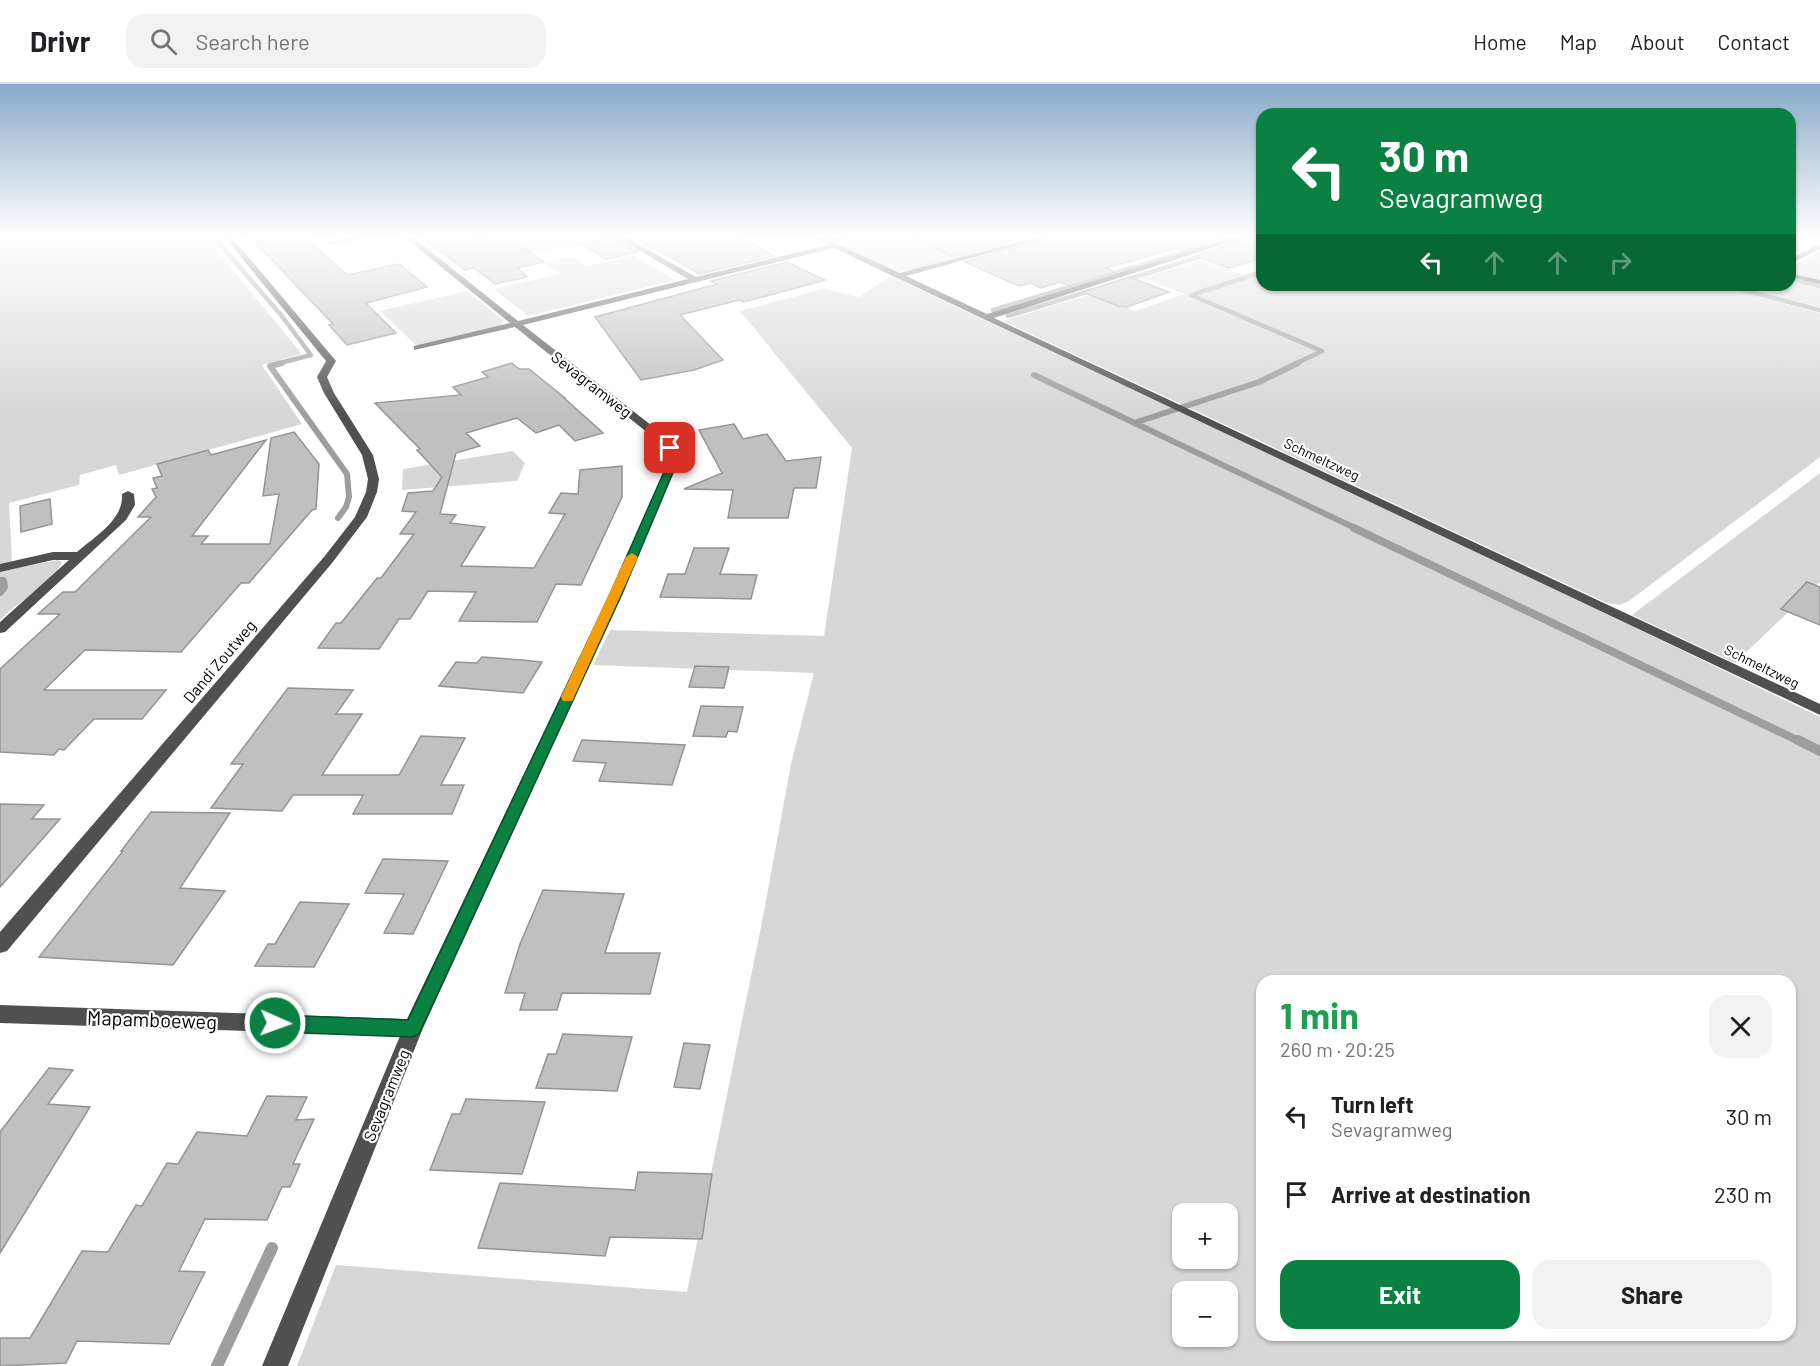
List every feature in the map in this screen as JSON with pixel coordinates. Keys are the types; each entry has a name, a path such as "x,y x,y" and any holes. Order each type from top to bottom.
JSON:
{"street":[{"name":"Dandi Zoutweg","path":"0,945 328,560 365,512 373,485 372,465 344,416 328,395 322,376 331,362 275,295"},
{"name":"Sevagramweg","path":"275,1366 413,1028 611,605 672,465 670,448 652,431 479,295"},
{"path":"417,348 638,295"},
{"name":"Schmeltzweg","path":"940,295 1188,414 1820,710"},
{"path":"988,317 1059,295"},
{"path":"0,629 122,518 129,505 128,494"},
{"path":"0,568 53,556 82,556"},
{"name":"Mapamboeweg","path":"0,1014 413,1028"}],"shaded area":[{"path":"0,295 253,295 302,354 262,365 302,424 119,475 116,465 80,475 79,485 9,503 12,561 0,565"},
{"path":"450,295 472,295 503,320 501,326 418,347 380,311"},
{"path":"501,295 614,295 528,316"},
{"path":"801,295 849,295 859,297 862,295 931,295 1506,565 1820,717 1820,1366 297,1366 336,1265 687,1292 763,917 791,764 814,673 593,665 610,630 824,636 852,448 740,311"},
{"path":"1089,295 1135,311 1183,295 1751,295 1820,313 1820,457 1629,601 1620,605 1607,603 1003,321"},
{"path":"1772,295 1820,295 1820,307"},
{"path":"513,451 525,463 517,481 402,490 403,469"},
{"path":"1820,473 1820,582 1735,663 1632,615"},
{"path":"58,560 62,562 51,579 0,620 0,571"}],"building":[{"path":"305,295 397,295 366,303 396,333 347,345 329,325 333,324"},
{"path":"677,295 770,295 680,315 723,360 694,370 641,380 595,317"},
{"path":"1090,295 1161,295 1127,307 1118,306"},
{"path":"512,363 519,369 529,369 603,433 575,441 559,425 536,433 517,418 466,433 480,446 456,453 440,514 456,515 450,523 485,527 461,566 534,568 565,514 549,513 561,493 578,494 580,470 622,466 622,497 581,585 556,584 537,622 459,621 476,592 428,591 410,619 399,619 379,649 318,648 336,623 341,623 377,578 381,578 414,534 400,534 416,512 402,511 408,493 433,491 442,477 417,450 420,449 375,403 461,395 453,387 488,377 482,372"},
{"path":"734,424 743,439 767,434 786,461 821,457 816,488 794,488 788,518 728,518 733,490 684,489 722,473 699,430"},
{"path":"294,432 319,464 316,509 312,510 249,583 241,583 181,652 85,650 44,690 166,690 142,719 94,719 64,750 59,749 54,755 0,752 0,669 60,614 38,614 63,592 75,592 151,517 138,517 156,497 152,489 157,488 153,478 162,476 157,464 208,450 211,455 266,440 192,536 208,536 201,544 270,544 279,494 263,496 271,438"},
{"path":"50,499 52,524 21,532 20,506"},
{"path":"694,548 729,548 720,574 757,575 751,599 660,597 668,574 685,574"},
{"path":"1807,582 1820,587 1820,625 1781,609"},
{"path":"482,657 542,662 523,693 439,686 456,662 477,663"},
{"path":"695,666 729,667 724,688 689,687"},
{"path":"288,688 353,690 336,714 362,714 322,775 399,775 421,736 465,738 441,785 464,785 452,814 353,814 363,795 293,795 282,811 211,808 243,764 231,764"},
{"path":"701,706 743,707 737,732 728,731 726,737 693,736"},
{"path":"582,740 685,745 672,785 599,781 606,763 573,761"},
{"path":"0,804 44,805 32,819 60,819 0,887"},
{"path":"151,812 230,813 180,888 225,891 173,965 39,957 123,851 121,851"},
{"path":"383,859 448,861 413,934 384,933 404,894 365,893"},
{"path":"543,890 624,894 605,953 660,953 650,994 562,993 557,1010 520,1010 525,993 505,993 520,944"},
{"path":"300,902 349,904 314,967 255,966 268,944 275,944"},
{"path":"563,1034 632,1037 617,1091 536,1088 548,1054 556,1054"},
{"path":"684,1043 710,1045 700,1089 674,1087"},
{"path":"49,1068 73,1070 48,1104 90,1107 0,1253 0,1132"},
{"path":"267,1096 307,1097 296,1120 314,1119 293,1164 300,1164 290,1187 282,1187 267,1220 205,1219 179,1271 205,1272 169,1344 77,1341 66,1363 0,1366 0,1338 30,1338 82,1251 108,1252 136,1205 142,1206 167,1163 178,1164 197,1132 247,1136"},
{"path":"466,1099 545,1102 522,1174 430,1170 452,1114 460,1114"},
{"path":"638,1172 712,1174 702,1239 610,1237 605,1256 478,1248 500,1183 635,1190"}],"waterway":[{"path":"264,295 311,355 276,364"},
{"path":"993,310 1043,295"},
{"path":"1008,316 1077,295"},
{"path":"1192,295 1322,351 1295,364"},
{"path":"1761,295 1820,310"},
{"path":"282,363 270,366 347,474 349,497 346,507 338,518"},
{"path":"1134,423 1259,382 1298,363"},
{"path":"1034,375 1134,423"},
{"path":"1134,423 1357,529"},
{"path":"1354,528 1801,742"},
{"path":"0,581 3,581 4,587 0,592"},
{"path":"1798,740 1820,751"},
{"path":"217,1366 272,1248"}],"slow traffic":[{"path":"568,697 632,557"}],"route":[{"path":"275,1023 413,1028 616,594 672,465 670,448"}]}
